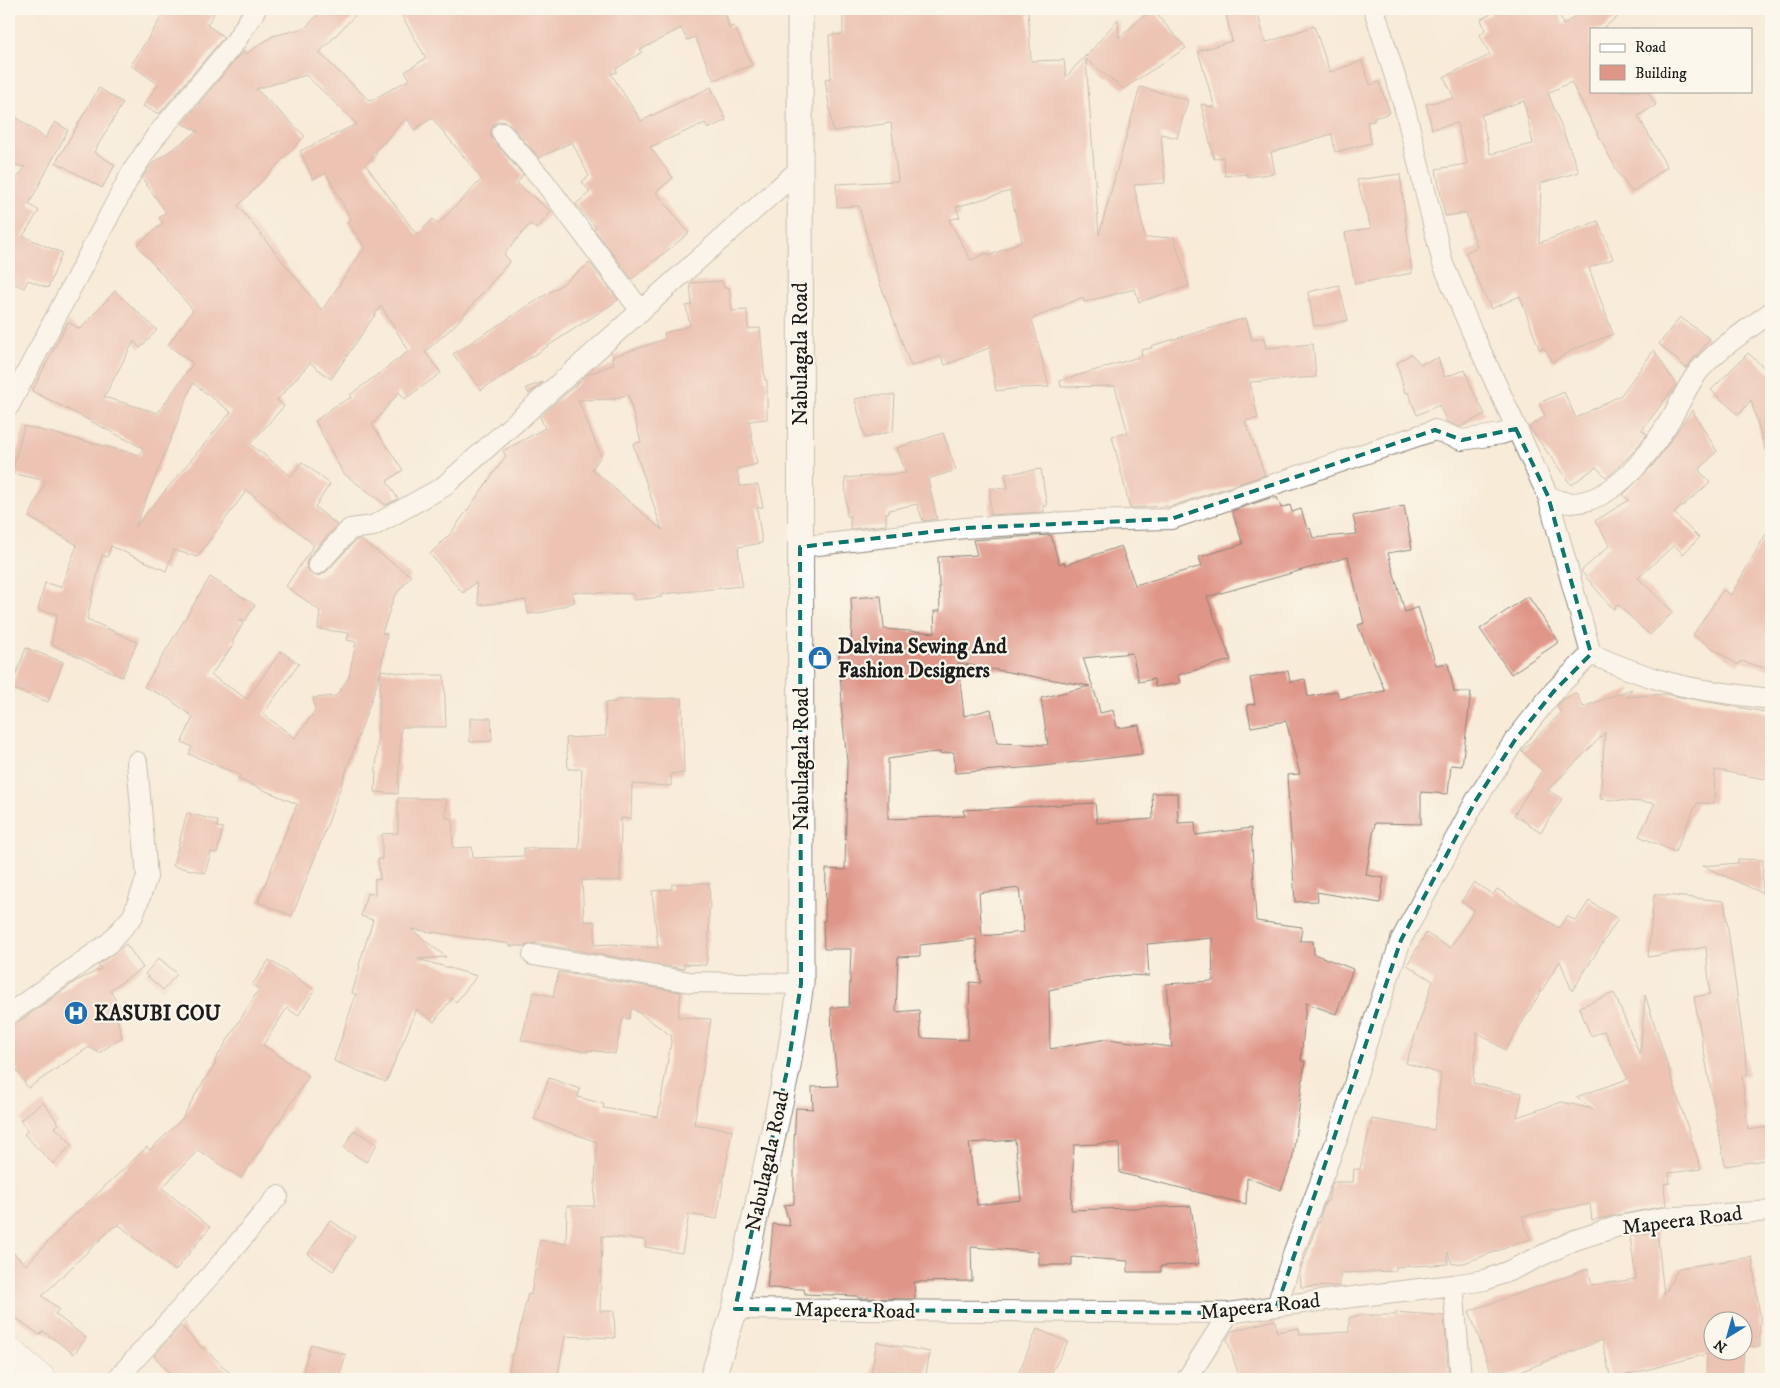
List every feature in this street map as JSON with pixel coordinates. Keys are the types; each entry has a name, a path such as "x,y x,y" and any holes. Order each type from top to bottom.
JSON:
{"main road":[{"path":"9,1351 42,1379"}],"street":[{"path":"11,397 132,172 156,136 235,42 256,9"},
{"name":"Nabulagala Road","path":"712,1379 735,1308 788,1066 801,984 800,9"},
{"path":"1374,9 1405,109 1443,264 1516,429 1548,496 1591,654"},
{"path":"502,133 543,180 641,311"},
{"path":"318,564 350,529 373,526 443,488 800,168"},
{"path":"1548,496 1569,503 1584,501 1603,495 1621,482 1643,458 1707,362 1771,312"},
{"path":"800,547 965,528 1086,521 1171,519 1435,430 1462,440 1501,434 1516,429"},
{"path":"1591,654 1662,680 1700,689 1771,699"},
{"path":"1277,1306 1294,1251 1339,1134 1369,1035 1401,940 1476,800 1515,740 1554,691 1591,654"},
{"path":"9,1014 109,943 133,916 147,877 137,762"},
{"path":"533,955 690,982 801,984"},
{"path":"117,1379 217,1268 278,1196"},
{"name":"Mapeera Road","path":"735,1308 1229,1314 1277,1306 1485,1280 1509,1271 1575,1240 1619,1226 1661,1218 1771,1211"},
{"path":"1453,1285 1461,1379"},
{"path":"1186,1379 1229,1314"}],"highlighted area":[{"path":"1516,429 1548,496 1591,654 1554,691 1515,740 1476,800 1401,940 1277,1306 1229,1313 735,1309 788,1066 801,984 800,547 965,528 1171,519 1435,430 1462,440"}],"building":[{"path":"167,9 217,9 207,25 224,37 159,114 143,106 158,84 131,65"},
{"path":"323,9 361,9 319,53 370,101 410,79 405,72 426,58 398,9 725,9 729,28 734,26 752,65 714,80 695,37 687,40 681,28 640,50 642,52 616,69 617,72 611,74 641,121 711,87 726,120 708,129 705,123 650,147 673,178 656,192 689,233 632,279 594,229 596,227 576,204 590,192 582,182 589,176 572,142 539,158 511,125 500,121 494,124 490,135 523,175 517,183 551,212 537,229 530,224 504,254 510,261 456,324 425,352 441,373 405,399 399,392 372,425 403,470 387,481 398,499 386,505 343,473 315,421 335,406 352,397 350,395 409,351 381,306 331,379 310,363 277,400 284,406 250,444 291,476 302,462 330,484 315,507 337,525 309,556 306,562 310,573 316,576 326,572 356,540 361,540 411,576 394,597 382,633 387,634 379,678 324,834 292,916 258,902 297,804 238,779 240,775 189,754 192,747 182,742 193,717 168,698 144,687 210,577 255,605 245,621 239,620 243,624 232,642 234,644 211,675 247,699 281,651 299,664 263,714 295,738 315,711 313,698 336,696 349,677 356,642 347,640 349,633 318,629 320,611 286,586 314,545 247,490 197,557 174,550 166,571 111,546 107,557 102,555 87,619 137,642 122,677 51,644 57,614 38,610 45,583 61,587 77,545 29,517 46,481 12,473 24,426 140,455 143,448 32,391 68,322 80,329 115,291 157,330 140,348 134,341 104,397 158,413 193,363 168,345 193,310 137,245 163,223 159,218 166,212 142,178 152,164 198,131 182,124 242,52 246,54 273,36 305,28","holes":["306,75 357,124 300,151 313,179 326,173 351,219 347,222 365,247 322,310 238,206 305,136 256,89","407,118 414,130 432,118 482,179 438,224 433,219 417,235 365,164 377,154 375,151","193,383 231,412 135,527"]},
{"path":"872,9 1028,9 1031,61 1064,60 1066,77 1086,55 1086,57 1118,19 1119,38 1152,9 1186,48 1123,89 1086,59 1099,235 1140,87 1188,100 1177,138 1161,134 1165,183 1134,185 1145,238 1174,237 1189,286 1139,302 1135,289 1084,302 1083,297 1032,319 1049,387 996,391 989,348 945,365 941,356 911,366 878,278 859,206 837,207 836,184 898,181 891,123 833,131 825,79 831,78 829,35 843,34 843,12 873,11","holes":["1010,191 1022,241 989,256 987,253 971,260 949,220 960,217 956,207"]},
{"path":"1225,9 1257,9 1265,43 1314,26 1330,72 1362,61 1370,85 1379,82 1390,113 1374,118 1374,121 1367,122 1371,143 1335,152 1332,134 1271,152 1275,173 1248,177 1247,174 1225,176 1223,157 1214,159 1201,104 1215,108 1198,51 1232,41"},
{"path":"1490,9 1558,9 1563,25 1584,9 1628,9 1603,28 1590,28 1590,92 1648,92 1656,105 1638,116 1667,167 1632,192 1618,173 1571,82 1548,93 1579,172 1541,183 1539,243 1598,221 1613,259 1589,268 1613,334 1572,350 1553,362 1544,348 1539,349 1520,296 1491,309 1465,253 1477,247 1466,213 1445,216 1436,169 1467,164 1457,123 1432,129 1426,104 1454,98 1444,77 1490,55 1480,35 1485,30 1481,19 1491,14","holes":["1524,101 1533,144 1490,154 1481,115"]},
{"path":"99,88 123,103 94,152 115,165 102,188 56,162"},
{"path":"9,112 45,138 55,122 68,130 29,204 39,211 23,236 62,253 48,288 28,280 24,288 9,281 9,191 25,167 9,164"},
{"path":"1400,174 1412,273 1355,284 1345,233 1371,228 1357,180"},
{"path":"590,263 618,300 481,390 453,354 561,285"},
{"path":"722,281 724,288 729,287 732,311 747,310 748,329 760,328 765,380 767,380 767,419 749,421 757,464 737,469 740,486 758,485 763,507 757,508 762,543 738,547 742,586 662,594 662,597 634,600 634,594 572,592 575,602 545,612 528,614 526,600 479,605 476,582 463,593 430,554 451,533 506,456 503,451 545,428 540,417 587,375 614,364 612,357 665,339 664,333 690,326 686,306 692,305 690,283","holes":["628,394 641,442 633,444 662,530 592,469 601,456 578,400 614,399"]},
{"path":"1339,285 1348,320 1314,326 1308,292"},
{"path":"1680,317 1710,339 1686,368 1659,344"},
{"path":"1246,318 1252,340 1264,338 1266,348 1313,344 1316,377 1250,382 1258,418 1245,421 1265,475 1169,507 1130,508 1112,436 1128,433 1115,386 1061,387 1060,381 1142,356 1141,350 1152,348 1151,346"},
{"path":"1654,350 1676,385 1642,430 1647,434 1634,451 1610,475 1606,477 1596,467 1571,485 1529,427 1545,416 1539,403 1564,392 1576,418 1621,395"},
{"path":"1748,353 1771,374 1771,449 1765,450 1751,400 1739,415 1711,390"},
{"path":"1411,354 1421,364 1438,358 1444,377 1465,370 1485,414 1460,427 1447,422 1439,405 1417,415 1408,392 1405,393 1397,363"},
{"path":"543,382 529,394 526,388"},
{"path":"876,395 895,395 893,431 865,438 855,399"},
{"path":"1692,410 1717,451 1699,470 1710,483 1674,513 1699,538 1683,554 1674,545 1638,578 1673,612 1650,635 1618,605 1613,609 1581,571 1610,545 1595,521 1629,500 1623,495 1653,465"},
{"path":"943,433 956,470 928,479 937,519 923,521 917,504 889,510 889,513 886,513 886,525 850,529 850,516 847,516 845,478 906,473 897,448"},
{"path":"1041,469 1047,506 1043,506 1044,512 990,515 990,488 1008,489 1005,474"},
{"path":"1277,497 1281,508 1290,505 1292,512 1301,509 1307,529 1310,528 1313,538 1357,534 1353,516 1404,506 1412,549 1388,553 1405,612 1418,607 1436,665 1448,663 1454,692 1471,692 1462,766 1451,765 1448,794 1421,792 1421,824 1375,823 1366,875 1384,878 1380,903 1317,892 1318,901 1295,902 1287,775 1300,774 1286,721 1251,727 1247,705 1255,704 1250,678 1288,671 1290,682 1305,679 1308,697 1337,691 1339,699 1385,691 1358,625 1364,623 1348,557 1207,597 1231,660 1178,675 1180,683 1155,687 1154,679 1139,682 1132,653 1083,658 1100,713 1113,710 1117,728 1139,725 1142,754 1035,767 955,773 954,752 928,753 888,759 888,819 965,816 963,810 1095,803 1097,823 1153,819 1152,793 1177,793 1178,823 1195,822 1196,835 1251,828 1256,921 1302,927 1300,941 1313,941 1314,954 1353,969 1336,1014 1306,1003 1301,1061 1305,1061 1292,1162 1281,1190 1247,1178 1246,1204 1120,1173 1119,1143 1074,1145 1071,1210 1191,1206 1199,1264 1161,1266 1161,1272 1128,1272 1128,1261 1072,1257 1072,1265 1039,1265 1039,1252 971,1247 972,1281 914,1282 915,1299 858,1298 858,1296 805,1294 804,1289 767,1288 773,1224 790,1226 784,1205 794,1204 796,1108 813,1109 812,1087 838,1086 831,1008 849,1007 851,949 824,949 823,921 825,921 826,869 845,870 847,761 841,704 839,653 851,651 851,598 881,596 884,629 935,633 934,611 940,611 938,557 977,555 973,540 1051,535 1059,564 1064,562 1065,565 1121,546 1135,585 1202,566 1199,557 1243,544 1232,511","holes":["958,663 1090,686 1041,698 1048,745 997,743 991,709 964,716","1019,888 1024,932 982,936 979,893","1212,938 1213,981 1166,984 1172,1047 1107,1039 1050,1049 1049,990 1104,978 1128,975 1149,976 1147,944","976,939 981,983 970,982 968,1040 921,1038 919,1010 896,1012 898,957 920,956 920,945","1015,1140 1021,1200 977,1205 969,1143"]},
{"path":"1771,525 1771,670 1741,661 1738,665 1693,635 1723,590 1731,595"},
{"path":"1528,596 1559,642 1511,674 1480,629"},
{"path":"26,648 63,662 48,702 11,688"},
{"path":"381,670 413,675 444,675 446,727 401,727 398,794 375,792"},
{"path":"1632,689 1627,697 1664,694 1771,713 1771,780 1715,770 1714,803 1697,803 1675,852 1639,836 1655,803 1600,799 1605,732 1548,790 1562,799 1541,832 1514,815 1542,770 1522,751 1561,713 1557,706 1561,701 1576,693 1583,707"},
{"path":"682,698 684,773 671,774 671,786 632,784 631,819 621,818 620,881 582,880 584,921 595,922 595,945 611,944 658,948 652,891 672,889 672,884 709,883 709,942 706,965 684,964 684,969 535,943 525,946 510,946 510,944 411,929 446,957 418,959 477,976 456,1002 452,998 434,1022 417,1009 386,1082 334,1061 356,994 352,993 373,920 361,916 367,893 375,895 375,879 380,880 378,859 382,859 382,834 398,833 398,798 446,799 446,818 452,818 453,848 472,847 473,858 524,856 524,848 579,849 582,769 568,769 566,738 606,736 605,703 616,702 616,700"},
{"path":"470,718 491,718 492,741 470,742"},
{"path":"187,813 218,821 217,827 223,828 217,853 211,852 205,873 173,866"},
{"path":"1738,859 1763,860 1762,893 1703,866 1738,863"},
{"path":"1474,882 1493,895 1497,889 1559,928 1567,916 1576,921 1589,901 1618,919 1572,991 1560,961 1505,1050 1477,1032 1473,1083 1522,1093 1517,1117 1562,1102 1593,1109 1576,1097 1628,1079 1604,1031 1591,1036 1579,1007 1614,993 1640,1055 1645,995 1701,1169 1669,1173 1670,1183 1664,1184 1666,1206 1592,1220 1590,1204 1522,1216 1530,1239 1464,1263 1452,1264 1448,1252 1448,1264 1396,1267 1396,1271 1340,1273 1340,1286 1301,1287 1300,1271 1318,1222 1320,1223 1320,1216 1326,1201 1328,1201 1333,1182 1353,1182 1354,1169 1360,1169 1372,1119 1434,1130 1441,1074 1406,1063 1433,981 1407,965 1426,933 1450,948 1474,910 1461,902"},
{"path":"1654,894 1724,901 1748,1075 1742,1076 1748,1130 1769,1127 1771,1159 1725,1166 1694,997 1710,994 1706,947 1648,957"},
{"path":"126,944 143,968 110,990 120,1008 116,1015 122,1037 99,1053 89,1047 28,1088 9,1057 9,1026 16,1024 76,981 101,969 98,965"},
{"path":"159,958 177,974 163,990 145,974"},
{"path":"269,960 315,990 298,1016 287,1008 263,1045 309,1076 241,1178 198,1150 162,1188 210,1227 175,1271 118,1224 42,1296 59,1309 55,1314 86,1338 74,1354 43,1331 40,1335 9,1313 9,1249 26,1265 69,1220 147,1147 150,1150 182,1119 216,1063 214,1062 259,989 252,985"},
{"path":"559,972 681,992 678,1017 711,1019 694,1124 732,1130 717,1219 689,1214 682,1253 645,1247 646,1240 602,1236 600,1311 614,1311 615,1338 565,1336 557,1379 508,1379 512,1353 514,1354 528,1294 531,1295 540,1240 566,1244 567,1206 594,1206 597,1142 534,1119 549,1078 580,1089 578,1097 604,1104 603,1108 658,1117 672,1036 632,1008 629,1019 623,1018 615,1054 587,1050 587,1052 521,1040 534,992 554,997"},
{"path":"43,1102 59,1124 55,1127 72,1144 53,1164 24,1134 28,1131 20,1120"},
{"path":"354,1130 377,1144 366,1162 344,1148"},
{"path":"330,1220 355,1237 333,1271 308,1254"},
{"path":"1657,1231 1664,1295 1679,1268 1752,1257 1760,1317 1760,1347 1752,1346 1752,1310 1702,1310 1702,1355 1611,1379 1602,1340 1501,1379 1494,1379 1469,1311 1588,1269 1592,1285 1636,1279 1630,1236"},
{"path":"1396,1312 1444,1316 1449,1379 1240,1379 1227,1339 1232,1331 1275,1320 1277,1332 1299,1328 1300,1335 1349,1332 1349,1318 1359,1315 1396,1315"},
{"path":"181,1326 236,1379 175,1379 154,1356"},
{"path":"1037,1329 1068,1342 1048,1379 1016,1379"},
{"path":"877,1342 930,1352 925,1379 870,1379"},
{"path":"311,1344 346,1355 338,1379 314,1379 301,1376"},
{"path":"1707,1360 1743,1360 1742,1379 1706,1379"}],"place":[{"name":"Dalvina Sewing And Fashion Designers","path":"820,658"},
{"name":"KASUBI COU","path":"76,1013"}]}
